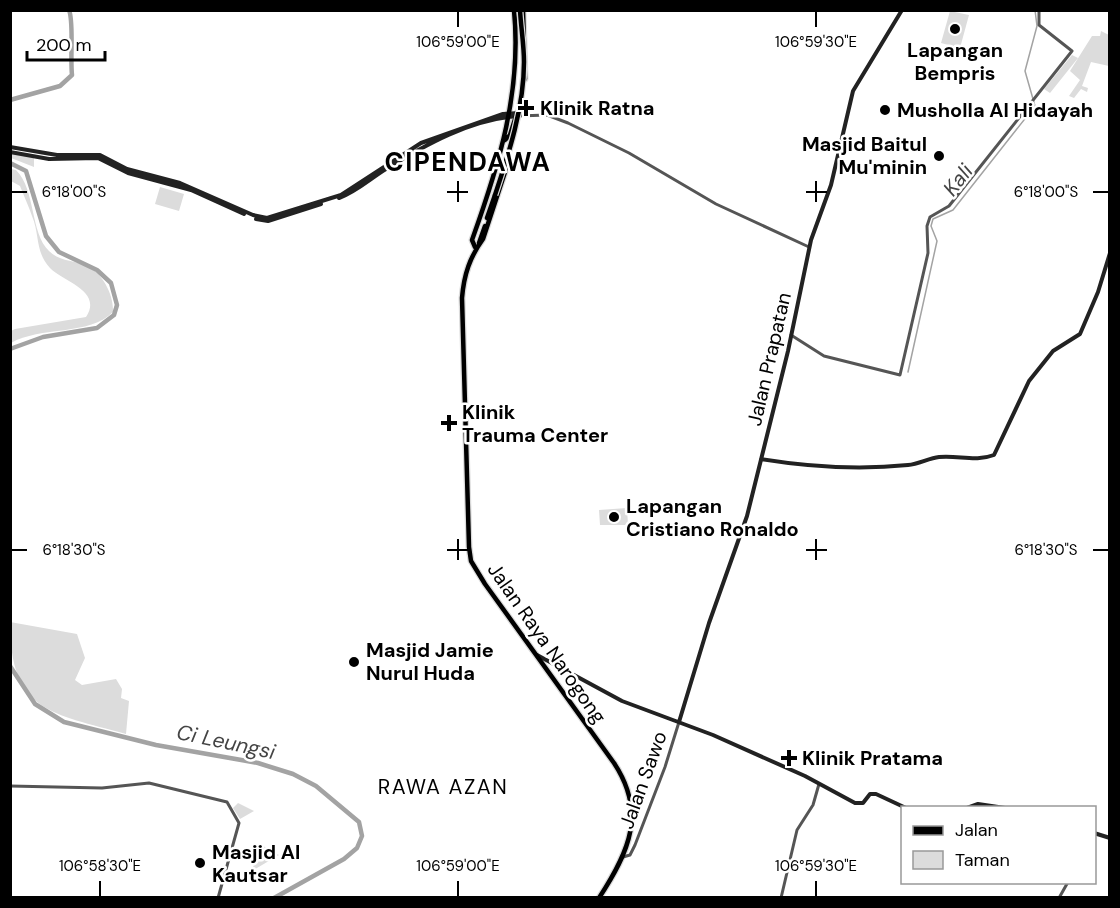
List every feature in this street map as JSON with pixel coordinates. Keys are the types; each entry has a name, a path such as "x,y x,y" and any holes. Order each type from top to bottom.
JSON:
{"main road":[{"name":"Jalan Raya Narogong","path":"476,245 483,239 501,185 526,70 518,10"},
{"name":"Jalan Raya Narogong","path":"518,10 515,115 504,140 464,284 461,312 470,554 485,584 623,780 630,803 632,821 630,841 600,897"},
{"path":"476,245 512,139 522,87 524,62 518,10"},
{"name":"Jalan Prapatan","path":"679,722 709,623 747,516 791,335 809,248 831,186 853,91 902,10"},
{"path":"517,71 526,70"},
{"path":"10,152 100,155 127,170 176,184 263,218 294,212 333,199 421,143 471,126 515,115"},
{"path":"10,147 35,154"},
{"path":"761,459 810,466 863,467 906,466 940,457 983,458 994,454 1029,381 1053,351 1080,334 1098,292 1110,254"},
{"name":"Jalan Sawo","path":"534,654 622,701 679,722"},
{"path":"679,722 859,804 874,793 904,806"},
{"path":"971,806 978,804 996,806"}],"street":[{"path":"791,335 824,356 901,373 928,254 927,226 930,216 949,206 1072,51 1040,25 1039,10"},
{"path":"515,115 547,115 568,123 629,153 716,204 809,248"},
{"name":"Jalan Sawo","path":"623,857 630,855 635,845 665,767 679,722"},
{"path":"11,786 102,788 149,783 227,802 238,823 218,897"},
{"path":"782,897 797,830 813,805 819,784"},
{"path":"1059,897 1067,884"}],"green space":[{"name":"Lapangan Bempris","path":"950,11 969,15 960,48 941,43"},
{"path":"1101,31 1109,35 1109,66 1091,62 1082,86 1088,88 1087,92 1081,89 1074,98 1069,96 1080,80 1070,71 1092,36 1100,36"},
{"path":"1072,55 1078,58 1050,93 1044,89"},
{"path":"10,152 34,156 34,167 11,158"},
{"path":"11,169 16,170 22,178 39,234 49,251 53,255 93,269 103,279 112,299 113,312 103,320 78,328 36,334 11,343 11,331 15,329 86,317 90,308 90,300 80,288 56,273 45,262 20,186 11,181"},
{"path":"160,187 184,194 179,211 155,204"},
{"name":"Lapangan Cristiano Ronaldo","path":"627,508 628,525 600,525 599,510"},
{"path":"10,622 77,634 85,658 75,680 82,685 116,679 122,689 121,698 129,701 126,734 57,713 40,704 27,692 18,675 12,652"},
{"path":"238,803 254,811 240,819 233,808"},
{"path":"260,844 279,855 252,871"}],"waterway":[{"path":"10,100 60,86 72,75 69,10"},
{"name":"Kali","path":"908,372 937,241 931,226 933,219 953,210 1035,106 1025,71 1037,26 1035,10"},
{"path":"10,163 26,171 46,236 59,252 97,270 111,283 117,305 114,315 97,328 43,337 10,349"},
{"name":"Ci Leungsi","path":"10,666 35,704 64,722 156,745 258,763 293,774 316,786 359,822 362,836 357,848 344,859 274,898"}],"place":[{"name":"Lapangan Bempris","path":"955,29"},
{"name":"Klinik Ratna","path":"526,108"},
{"name":"Musholla Al Hidayah","path":"885,110"},
{"name":"Masjid Baitul Mu'minin","path":"939,156"},
{"name":"Klinik Trauma Center","path":"449,423"},
{"name":"Lapangan Cristiano Ronaldo","path":"614,517"},
{"name":"Masjid Jamie Nurul Huda","path":"354,662"},
{"name":"Klinik Pratama","path":"789,758"},
{"name":"Masjid Al Kautsar","path":"200,863"}],"district":[{"name":"CIPENDAWA","path":"468,162"},
{"name":"RAWA AZAN","path":"443,787"}]}
